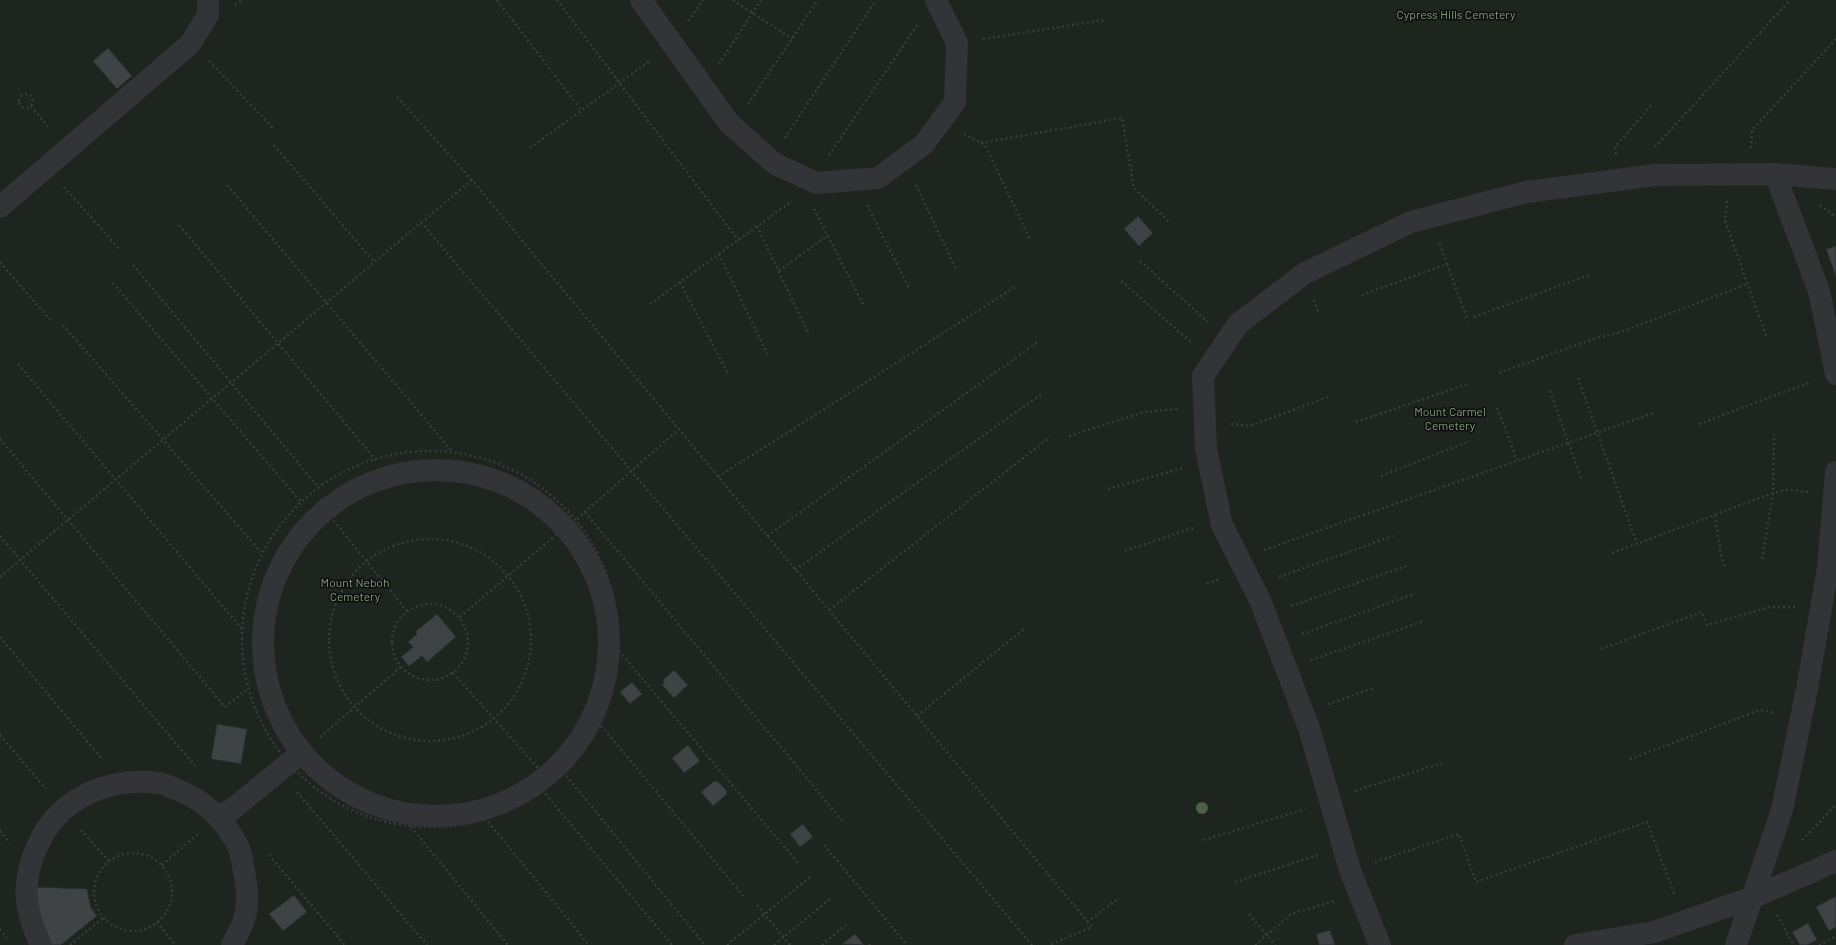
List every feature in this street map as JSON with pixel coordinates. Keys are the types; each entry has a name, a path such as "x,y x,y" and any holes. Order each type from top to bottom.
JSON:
{"lane":[{"path":"0,206 191,42 208,15 208,0"},
{"path":"641,0 734,127 774,164 811,185 878,178 924,144 955,102 957,43 936,0"},
{"path":"1775,174 1819,291 1827,378"},
{"path":"1383,945 1380,945 1350,870 1303,713 1277,643 1254,586 1222,525 1206,449 1203,376 1238,324 1305,273 1411,222 1527,192 1655,175 1775,174 1836,179"},
{"path":"425,469 479,474 529,495 571,523 570,531 598,578 610,632 605,686 583,737 551,780 500,806 446,818 391,812 341,791 294,759 272,707 261,654 266,600 288,550 324,509 371,481 425,469"},
{"path":"1736,945 1759,894 1782,810 1801,717 1828,568 1835,483"},
{"path":"218,816 230,811 294,759"},
{"path":"41,945 31,924 26,894 30,862 57,802 91,790 125,781 159,783 191,795 218,816 239,847 247,883 244,920 232,945"},
{"path":"1575,945 1654,932 1759,894 1836,861"}],"path":[{"path":"497,0 582,111"},
{"path":"557,0 738,240"},
{"path":"733,0 792,39"},
{"path":"704,87 761,0"},
{"path":"734,127 818,0"},
{"path":"770,160 876,0"},
{"path":"1652,150 1790,0"},
{"path":"650,304 811,185 921,19"},
{"path":"957,43 1105,20"},
{"path":"1751,175 1752,130 1836,39"},
{"path":"191,42 274,129"},
{"path":"530,148 673,44"},
{"path":"22,95 30,95 33,99 32,104 27,108 20,103 22,95"},
{"path":"397,97 472,180 1092,927 1049,945"},
{"path":"1617,180 1615,147 1653,102"},
{"path":"981,143 1122,118 1134,188 1170,223"},
{"path":"941,121 985,145 1030,239"},
{"path":"274,145 374,262"},
{"path":"903,159 956,269"},
{"path":"1729,174 1725,221 1767,338"},
{"path":"0,577 472,180"},
{"path":"855,180 909,288"},
{"path":"62,185 120,250"},
{"path":"227,185 451,450"},
{"path":"811,185 828,235 864,306"},
{"path":"1430,217 1468,321"},
{"path":"421,222 1032,945"},
{"path":"179,226 376,460"},
{"path":"757,226 809,335"},
{"path":"779,271 828,235"},
{"path":"719,254 769,357"},
{"path":"1140,261 1228,340"},
{"path":"0,262 51,321"},
{"path":"1362,295 1447,264"},
{"path":"133,265 319,488"},
{"path":"1474,317 1589,275"},
{"path":"1121,281 1213,361"},
{"path":"680,282 728,374"},
{"path":"113,283 301,502"},
{"path":"1499,373 1596,338 1618,333 1748,284"},
{"path":"718,477 1015,287"},
{"path":"63,325 261,552"},
{"path":"767,536 1038,342"},
{"path":"18,364 242,629"},
{"path":"1578,378 1637,544"},
{"path":"1700,424 1812,382 1827,378"},
{"path":"1356,422 1468,384"},
{"path":"1550,392 1582,481"},
{"path":"795,570 1043,393"},
{"path":"1205,423 1250,426 1331,396"},
{"path":"1497,408 1517,460"},
{"path":"1069,436 1144,412 1174,409"},
{"path":"1239,558 1653,413"},
{"path":"460,617 585,512 679,429"},
{"path":"1762,559 1773,493 1774,434"},
{"path":"829,610 1050,436"},
{"path":"0,439 225,707 248,688"},
{"path":"1381,476 1470,441"},
{"path":"451,450 498,462 541,485 603,560 617,606 619,651 608,703 586,746 551,780 512,809 486,818 465,825 411,827 368,818 325,797 257,717 241,663 243,606 261,552 294,506 340,472 394,453 451,450"},
{"path":"1108,490 1208,461"},
{"path":"1612,553 1773,493 1835,483"},
{"path":"324,509 407,611"},
{"path":"585,512 844,823"},
{"path":"1715,515 1720,550 1725,568"},
{"path":"1124,551 1221,518"},
{"path":"0,536 200,772"},
{"path":"1254,586 1393,536"},
{"path":"428,538 451,541 473,548 492,560 509,575 521,594 529,615 532,638 531,661 523,682 512,702 495,719 472,733 445,741 417,742 390,734 366,719 346,699 334,674 328,646 331,618 341,592 358,569 380,552 406,542 428,538"},
{"path":"1266,615 1406,566"},
{"path":"1277,643 1414,594"},
{"path":"425,603 438,604 450,609 460,617 466,628 469,640 462,664 453,673 442,678 430,680 418,678 406,672 401,667 393,651 392,638 395,626 402,615 412,607 425,603"},
{"path":"1601,649 1702,612 1707,625 1770,607 1821,608"},
{"path":"1286,668 1424,621"},
{"path":"917,716 1024,629"},
{"path":"0,637 104,762"},
{"path":"619,651 798,863"},
{"path":"294,759 401,667"},
{"path":"453,673 705,945"},
{"path":"1303,713 1374,688"},
{"path":"1630,760 1760,710 1801,717"},
{"path":"598,722 744,897"},
{"path":"0,735 109,861"},
{"path":"1204,840 1442,763"},
{"path":"551,780 672,945"},
{"path":"294,788 427,945"},
{"path":"162,865 218,816"},
{"path":"486,818 589,945"},
{"path":"1350,870 1459,834 1476,882 1647,822 1685,921"},
{"path":"411,827 508,945"},
{"path":"0,830 14,848"},
{"path":"824,845 907,945"},
{"path":"1235,882 1343,847"},
{"path":"266,851 345,945"},
{"path":"133,852 145,854 162,865 166,869 171,881 173,894 170,907 162,918 152,926 139,930 126,930 114,926 103,918 96,907 93,894 95,881 100,870 109,861 120,854 133,852"},
{"path":"727,945 810,877"},
{"path":"1255,945 1291,914 1359,894"},
{"path":"1759,894 1794,945"},
{"path":"774,945 830,899"},
{"path":"1087,922 1118,899"},
{"path":"757,905 790,945"},
{"path":"1249,914 1275,945"},
{"path":"70,945 103,918"},
{"path":"157,922 175,945"},
{"path":"822,945 848,922"},
{"path":"0,936 3,933"},
{"path":"1819,945 1836,936"}],"green space":[{"path":"0,0 1836,0 1836,945 0,945"}],"building":[{"path":"108,48 132,76 117,89 93,61"},
{"path":"1138,216 1153,233 1139,246 1124,229"},
{"path":"1836,246 1836,277 1826,249"},
{"path":"437,614 456,637 427,662 422,656 409,666 401,657 413,647 408,642 417,634 415,632"},
{"path":"674,670 688,685 674,698 662,685 664,683 663,680"},
{"path":"632,682 642,694 630,704 620,692"},
{"path":"217,724 247,729 241,764 211,759"},
{"path":"688,745 700,761 684,773 672,758"},
{"path":"714,781 718,782 726,790 727,794 713,806 701,792"},
{"path":"803,824 813,837 800,847 790,834"},
{"path":"36,887 87,889 91,908 97,916 61,945 49,945 39,924"},
{"path":"294,895 307,912 283,931 269,914"},
{"path":"1836,896 1836,927 1829,931 1816,907"},
{"path":"1808,923 1817,940 1807,945 1800,945 1792,932"},
{"path":"1330,930 1335,945 1319,945 1316,934"},
{"path":"855,934 864,945 842,944"}],"park label":[{"name":"Cypress Hills Cemetery","path":"1456,14"},
{"name":"Mount Carmel Cemetery","path":"1450,418"},
{"name":"Mount Neboh Cemetery","path":"355,589"}]}
